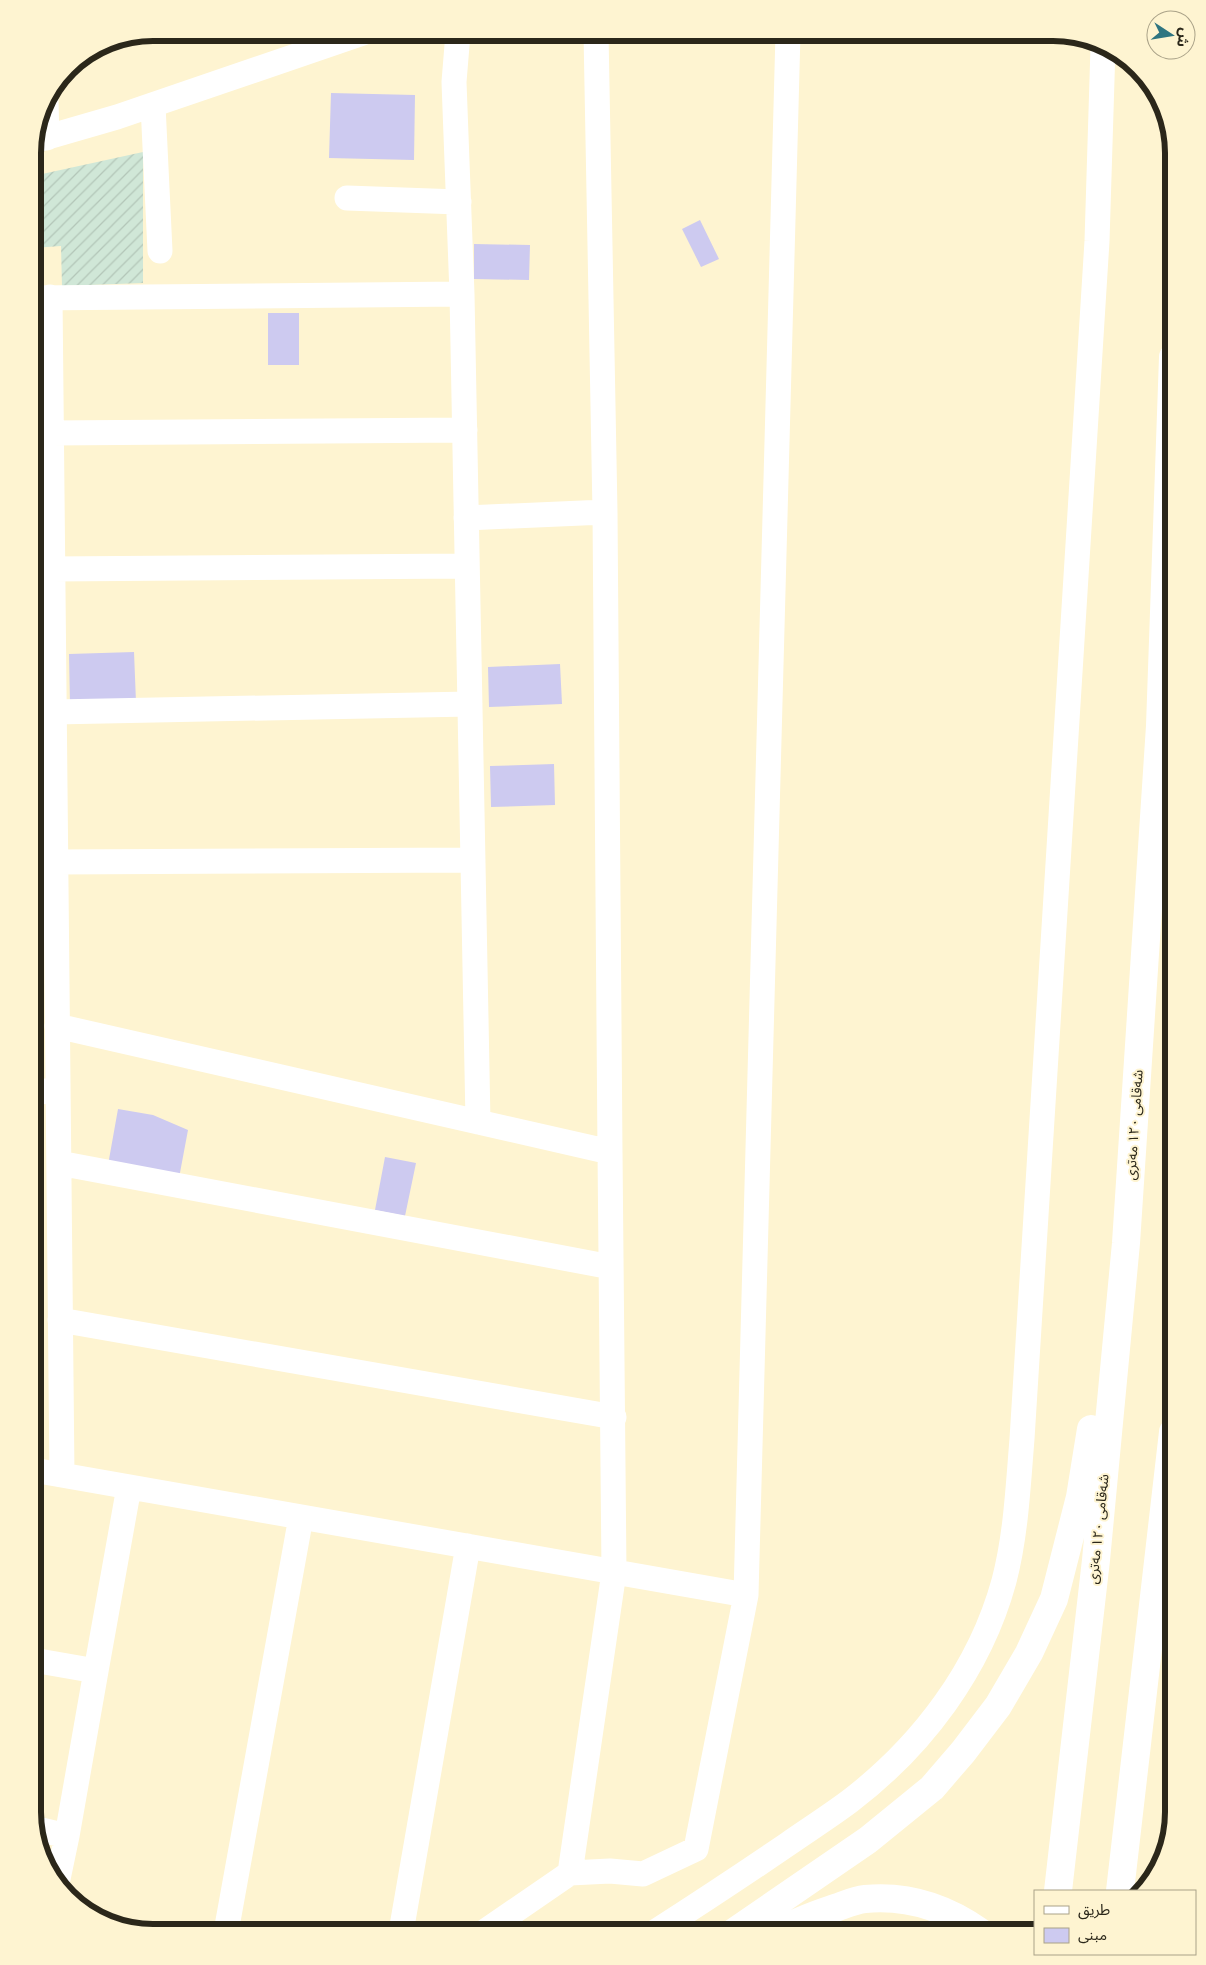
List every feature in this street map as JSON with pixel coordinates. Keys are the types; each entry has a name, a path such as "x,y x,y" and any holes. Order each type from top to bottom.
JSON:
{"highway":[{"name":"شەقامی ١٢٠ مەتری","path":"1058,1890 1096,1560 1126,1243 1160,726 1165,594"},
{"path":"746,1924 868,1840 932,1788 963,1752 998,1706 1030,1654 1054,1599 1080,1497 1093,1413 1126,1243"},
{"path":"1120,1890 1165,1508"},
{"path":"796,1924 816,1915 863,1899 891,1898 911,1900 936,1907 969,1924"}],"street":[{"path":"42,139 153,105 340,41"},
{"path":"457,41 454,82 462,294 478,1122"},
{"path":"570,1873 614,1572 605,512 596,41"},
{"path":"496,1924 570,1873 610,1871 643,1874 696,1849 746,1595 788,41"},
{"path":"668,1924 850,1801 902,1755 947,1701 966,1672 982,1641 1004,1581 1017,1506 1022,1439 1097,241 1103,53"},
{"path":"153,105 160,251"},
{"path":"347,198 459,202"},
{"path":"62,1475 57,1026 44,898 56,862 47,696 52,569 51,433 42,298 462,294"},
{"path":"51,433 465,430"},
{"path":"466,518 605,512"},
{"path":"52,569 467,566"},
{"path":"47,696 470,704"},
{"path":"56,862 473,860"},
{"path":"57,1026 610,1152"},
{"path":"41,1091 58,1094"},
{"path":"59,1163 611,1268"},
{"path":"60,1320 614,1418"},
{"path":"41,1472 746,1595"},
{"path":"59,1873 129,1487"},
{"path":"227,1924 301,1517"},
{"path":"403,1924 468,1546"},
{"path":"41,1662 96,1671"},
{"path":"43,1831 67,1836"}],"green space":[{"path":"143,152 143,283 62,286 61,246 41,247 41,174"}],"building":[{"path":"331,93 415,95 414,160 329,158"},
{"path":"700,220 719,259 701,267 682,229"},
{"path":"474,244 530,245 529,280 474,279"},
{"path":"268,313 299,313 299,365 268,365"},
{"path":"134,652 136,702 70,704 69,654"},
{"path":"560,664 562,704 489,707 488,667"},
{"path":"554,764 555,805 491,807 490,766"},
{"path":"118,1109 153,1115 188,1130 179,1178 108,1165"},
{"path":"385,1157 416,1163 405,1216 375,1210"}]}
